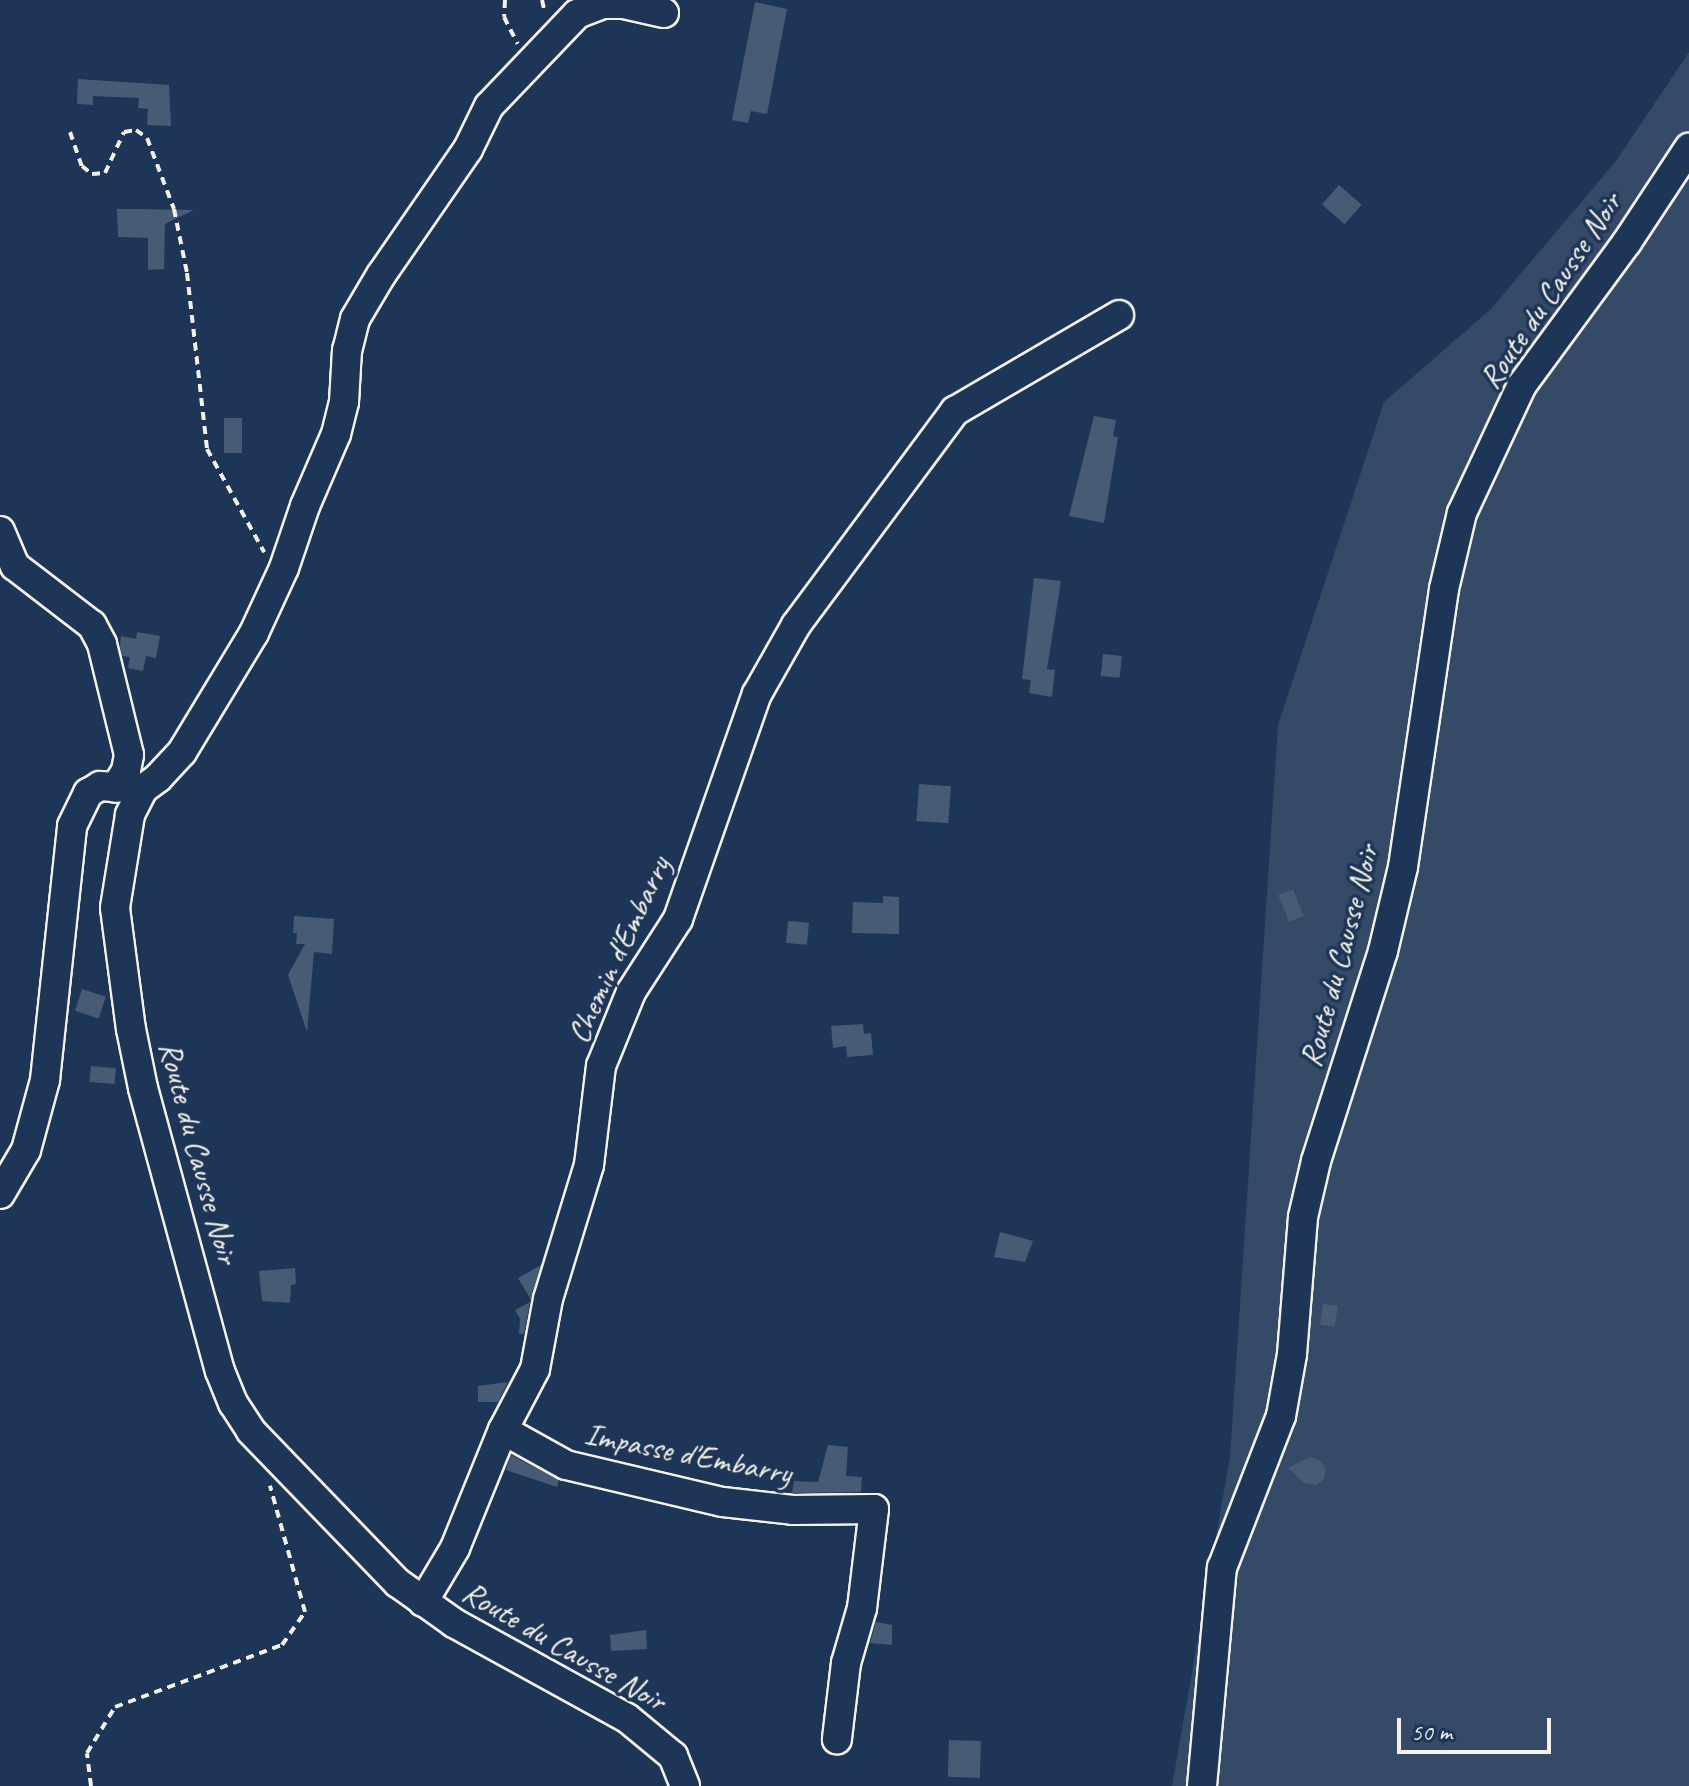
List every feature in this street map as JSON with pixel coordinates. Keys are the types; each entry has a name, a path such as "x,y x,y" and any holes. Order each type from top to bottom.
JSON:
{"street":[{"path":"0,1194 26,1150 43,1091 72,826 88,793 100,786 129,789 158,778 182,752 254,633 284,568 305,506 336,434 344,402 347,350 355,319 468,149 489,106 577,14 603,4 624,4 664,13"},
{"name":"Route du Causse Noir","path":"1202,1786 1222,1568 1281,1416 1292,1354 1303,1217 1316,1161 1383,951 1403,867 1444,589 1462,513 1522,385 1627,242 1689,148"},
{"name":"Chemin d'Embarry","path":"423,1602 455,1548 503,1430 535,1369 548,1299 589,1165 601,1066 631,992 678,919 757,694 796,625 955,411 1119,315"},
{"name":"Route du Causse Noir","path":"0,531 15,566 92,625 102,644 129,755 126,771 130,815 115,908 143,1088 220,1371 233,1403 251,1431 398,1583 423,1602 636,1724 673,1756 685,1786"},
{"name":"Impasse d'Embarry","path":"503,1430 566,1465 723,1502 793,1510 874,1509 862,1608 846,1663 837,1739"}],"path":[{"path":"505,0 504,17 528,64"},
{"path":"70,132 82,166 92,174 105,173 124,132 136,130 147,138 174,209 187,273 207,449 261,549 284,568"},
{"path":"91,1786 87,1753 115,1707 282,1645 305,1612 265,1472"}],"shaded area":[{"path":"1689,52 1689,1786 1172,1786 1230,1457 1278,725 1384,402 1491,309 1616,161"}],"building":[{"path":"755,2 787,9 767,114 751,111 748,123 732,120"},
{"path":"78,79 169,85 171,126 147,125 148,109 138,108 139,98 93,96 93,105 77,104"},
{"path":"1339,185 1362,205 1345,224 1322,205"},
{"path":"117,209 194,210 165,224 164,269 148,270 148,238 118,237"},
{"path":"1094,416 1116,420 1113,436 1118,437 1104,523 1069,516"},
{"path":"224,418 242,418 242,453 224,453"},
{"path":"1034,578 1061,581 1047,669 1055,670 1052,697 1029,693 1031,680 1022,679"},
{"path":"137,632 160,636 156,658 146,656 143,671 128,668 130,657 122,656 120,646 121,636 136,639"},
{"path":"1103,654 1122,656 1120,678 1101,676"},
{"path":"919,784 951,786 948,823 916,821"},
{"path":"1293,889 1304,916 1289,922 1278,895"},
{"path":"883,896 899,897 899,934 852,933 853,902 883,903"},
{"path":"294,916 334,919 332,954 314,952 307,1032 288,975 305,944 296,944"},
{"path":"788,921 809,923 807,945 786,943"},
{"path":"82,989 106,997 99,1019 75,1011"},
{"path":"863,1024 864,1034 871,1033 873,1055 847,1057 846,1046 833,1048 831,1026"},
{"path":"91,1066 116,1068 115,1084 90,1082"},
{"path":"1000,1232 1033,1241 1025,1262 994,1257"},
{"path":"541,1265 532,1294 531,1300 518,1278"},
{"path":"295,1268 296,1284 291,1285 290,1303 262,1301 259,1271"},
{"path":"530,1302 524,1334 519,1334 520,1319 515,1310"},
{"path":"1323,1304 1338,1306 1335,1327 1320,1325"},
{"path":"508,1382 498,1402 478,1402 478,1386"},
{"path":"828,1445 848,1447 846,1476 862,1477 861,1492 792,1493 794,1481 818,1482"},
{"path":"511,1455 559,1480 557,1487 506,1470"},
{"path":"1310,1457 1320,1460 1326,1469 1324,1479 1317,1485 1304,1483 1288,1468"},
{"path":"876,1622 892,1625 892,1645 870,1643"},
{"path":"646,1630 647,1649 611,1651 610,1635"},
{"path":"949,1740 981,1741 980,1778 948,1777"}]}
